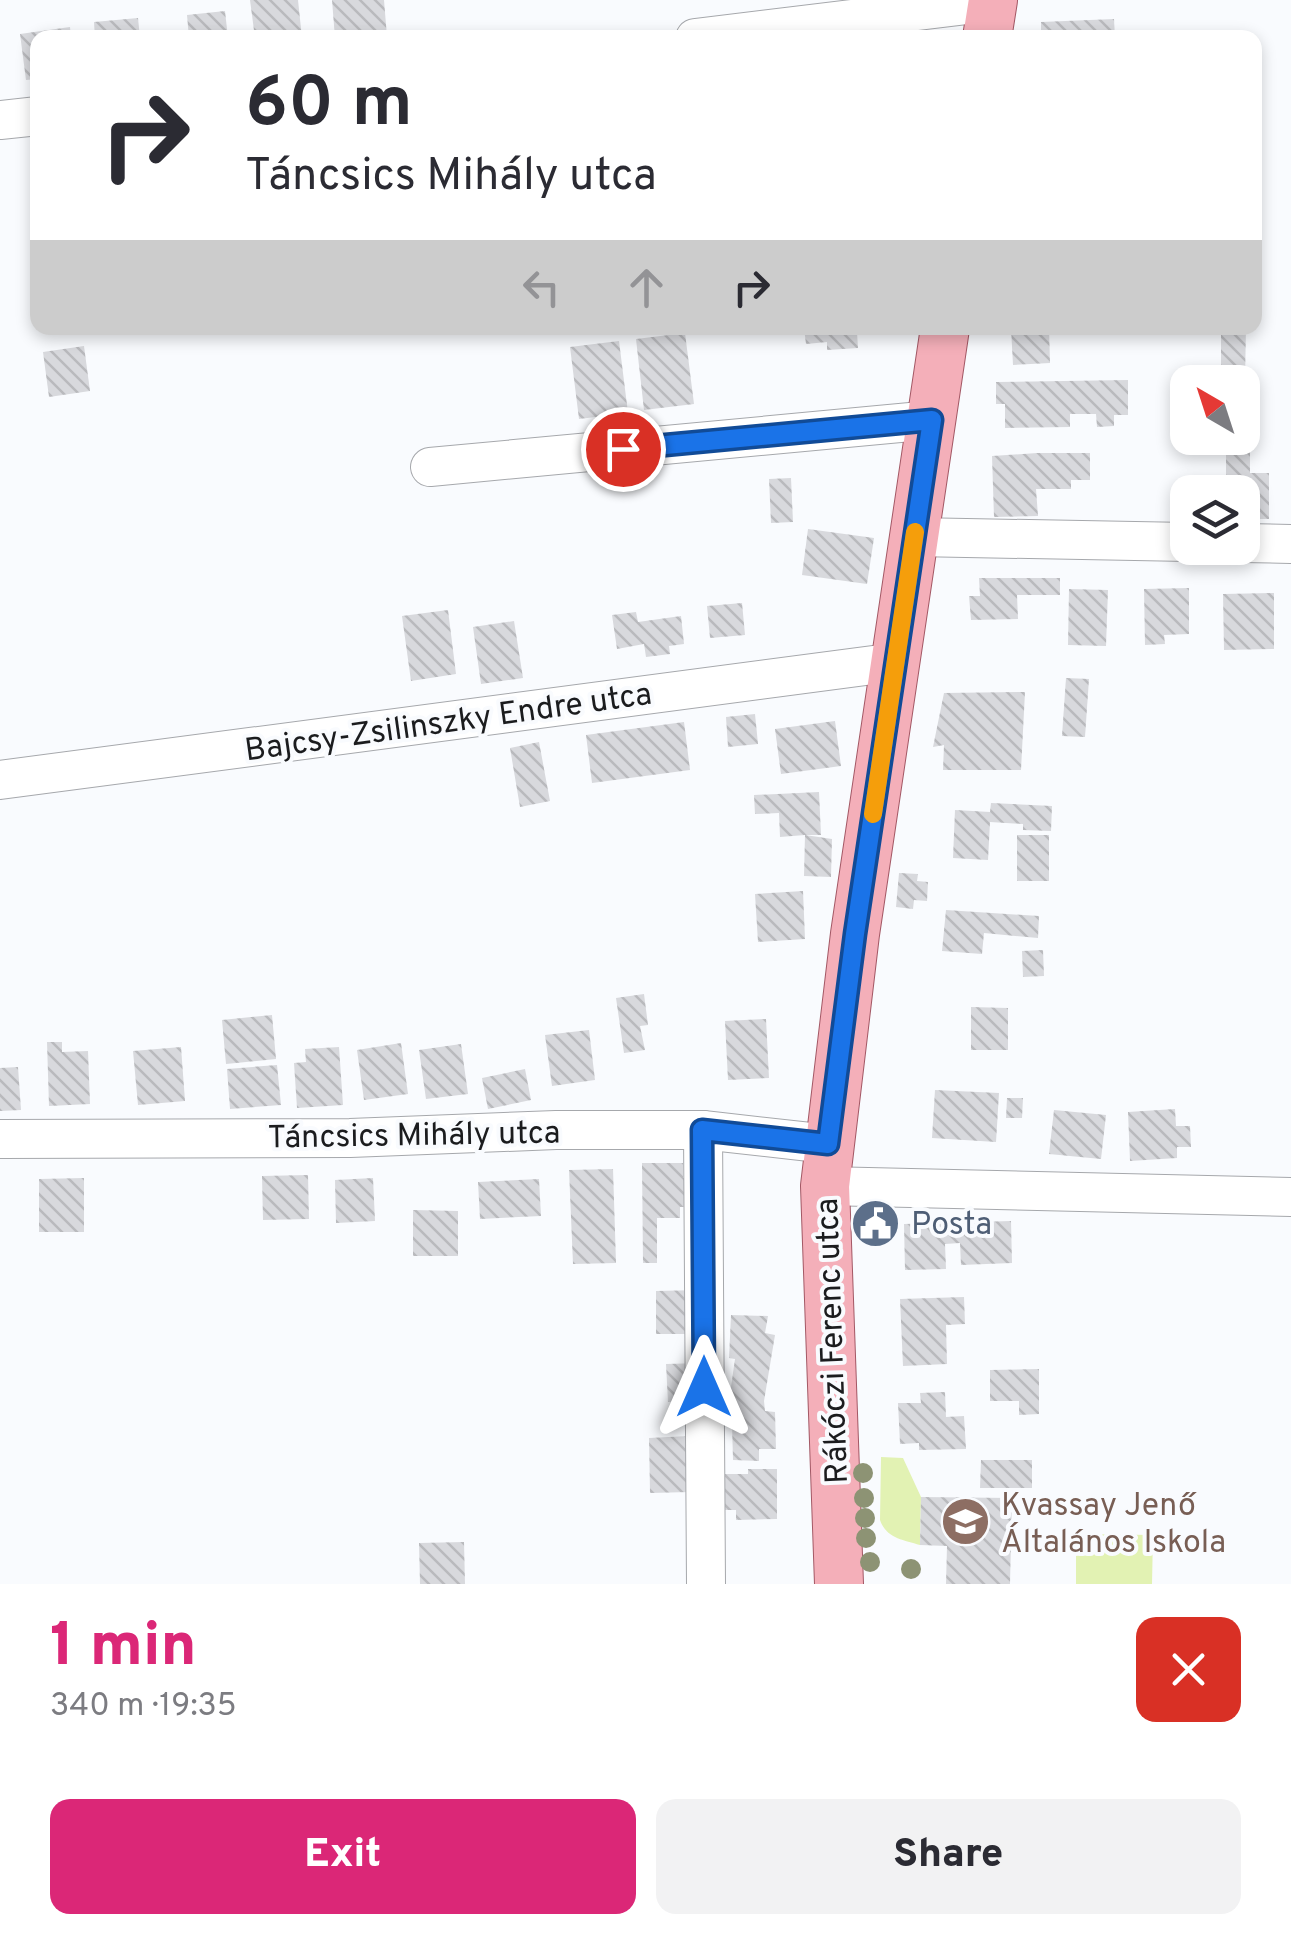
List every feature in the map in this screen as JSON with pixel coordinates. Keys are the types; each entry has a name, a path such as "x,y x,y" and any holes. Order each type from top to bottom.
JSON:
{"main road":[{"name":"Rákóczi Ferenc utca","path":"839,1584 826,1165 944,335"}],"street":[{"path":"790,30 991,13"},
{"path":"0,120 30,117"},
{"path":"430,467 932,420"},
{"path":"914,537 1170,542"},
{"path":"1260,543 1291,544"},
{"name":"Bajcsy-Zsilinszky Endre utca","path":"0,780 896,662"},
{"path":"702,1130 706,1584"},
{"name":"Táncsics Mihály utca","path":"0,1140 702,1130 826,1165 1291,1197"}],"green space":[{"path":"881,1457 903,1458 921,1497 920,1545 891,1535 880,1520"},
{"path":"1076,1534 1153,1535 1152,1584 1076,1584"}],"building":[{"path":"250,0 298,0 301,30 254,30"},
{"path":"332,0 384,0 386,30 334,30"},
{"path":"225,11 227,30 188,30 187,15"},
{"path":"138,18 139,30 94,30 94,22"},
{"path":"1114,19 1115,30 1041,30 1041,22"},
{"path":"30,33 30,80 26,80 20,34"},
{"path":"685,335 694,404 644,410 636,339"},
{"path":"805,335 857,335 858,348 827,350 827,342 806,344"},
{"path":"1011,335 1049,335 1050,363 1013,365"},
{"path":"1221,335 1246,335 1245,365 1221,365"},
{"path":"619,341 628,413 579,419 570,347"},
{"path":"84,346 90,391 49,397 43,352"},
{"path":"1128,380 1128,415 1114,415 1114,426 1097,427 1096,414 1070,414 1070,427 1005,428 1005,404 996,404 996,382"},
{"path":"1090,453 1090,480 1071,480 1071,489 1036,489 1038,516 994,517 992,456"},
{"path":"1226,455 1250,455 1250,473 1269,473 1269,519 1260,519 1260,475 1226,475"},
{"path":"791,478 793,522 771,523 769,479"},
{"path":"808,529 874,538 867,584 802,575"},
{"path":"979,578 1060,578 1060,595 1017,595 1018,619 971,620 969,596 980,596"},
{"path":"1189,588 1189,634 1164,635 1165,644 1145,645 1144,589"},
{"path":"1069,589 1108,590 1106,646 1068,645"},
{"path":"1274,593 1274,649 1224,650 1223,594"},
{"path":"742,603 745,635 710,638 707,606"},
{"path":"448,610 456,674 411,681 402,616"},
{"path":"636,612 638,622 681,616 684,644 669,646 670,654 646,657 644,644 617,649 612,615"},
{"path":"514,621 523,678 481,684 473,627"},
{"path":"1066,678 1089,679 1085,737 1062,736"},
{"path":"1025,692 1021,770 943,770 944,745 933,747 944,693"},
{"path":"755,714 758,744 728,747 726,717"},
{"path":"835,721 841,766 781,774 775,729"},
{"path":"684,722 690,770 592,783 586,735"},
{"path":"539,742 550,801 520,807 510,748"},
{"path":"819,792 821,835 780,837 779,813 755,814 754,795"},
{"path":"991,803 1052,806 1051,831 1023,830 1023,824 990,822 988,860 953,858 955,810 990,812"},
{"path":"805,835 832,839 831,877 804,876"},
{"path":"1017,835 1049,835 1049,881 1017,881"},
{"path":"899,873 918,874 917,881 928,882 927,901 914,900 913,909 896,907"},
{"path":"803,891 805,939 758,942 755,894"},
{"path":"946,910 1039,916 1038,938 984,933 982,954 942,951"},
{"path":"1043,950 1044,976 1023,977 1022,951"},
{"path":"644,994 648,1025 640,1026 645,1050 624,1053 616,998"},
{"path":"971,1007 1008,1008 1008,1050 971,1050"},
{"path":"272,1015 276,1059 226,1064 222,1020"},
{"path":"766,1019 769,1078 728,1080 725,1021"},
{"path":"589,1030 595,1080 552,1086 545,1035"},
{"path":"47,1042 62,1042 62,1052 88,1051 90,1104 49,1106"},
{"path":"401,1043 408,1094 364,1100 357,1050"},
{"path":"461,1044 468,1094 426,1099 419,1050"},
{"path":"181,1047 185,1101 138,1105 133,1051"},
{"path":"339,1047 343,1105 297,1108 294,1063 306,1062 305,1049"},
{"path":"277,1065 281,1105 230,1109 227,1069"},
{"path":"18,1067 21,1110 0,1111 0,1068"},
{"path":"525,1069 531,1100 488,1109 482,1078"},
{"path":"935,1090 999,1093 996,1142 932,1138"},
{"path":"1007,1098 1023,1098 1022,1118 1006,1118"},
{"path":"1175,1109 1176,1126 1190,1126 1191,1147 1177,1147 1177,1158 1130,1161 1128,1112"},
{"path":"1054,1110 1106,1115 1101,1159 1049,1154"},
{"path":"642,1163 683,1163 683,1178 699,1178 699,1207 680,1207 680,1218 657,1218 657,1263 643,1263"},
{"path":"613,1169 616,1263 573,1264 569,1170"},
{"path":"308,1175 309,1219 263,1220 262,1176"},
{"path":"84,1178 84,1232 39,1232 39,1179"},
{"path":"373,1178 375,1221 336,1223 335,1180"},
{"path":"539,1179 541,1216 480,1219 478,1182"},
{"path":"413,1210 458,1211 458,1256 413,1256"},
{"path":"1011,1221 1012,1263 961,1265 960,1243 945,1244 946,1269 905,1270 904,1224"},
{"path":"700,1290 700,1334 656,1334 656,1291"},
{"path":"964,1297 965,1324 946,1325 947,1364 903,1366 900,1299"},
{"path":"731,1315 768,1316 765,1333 775,1335 764,1401 765,1411 775,1412 776,1449 759,1449 759,1461 733,1460 731,1387 735,1359 729,1358"},
{"path":"701,1363 703,1400 668,1402 666,1364"},
{"path":"1039,1369 1039,1414 1019,1415 1019,1401 990,1401 990,1370"},
{"path":"945,1392 946,1417 964,1416 966,1449 919,1450 919,1443 900,1444 898,1403 921,1403 920,1393"},
{"path":"688,1436 690,1492 650,1493 649,1438"},
{"path":"981,1460 1032,1460 1032,1488 980,1488"},
{"path":"748,1469 777,1469 777,1519 736,1520 736,1510 716,1510 716,1474 748,1474"},
{"name":"Kvassay Jenő Általános Iskola","path":"921,1497 1012,1498 1010,1584 946,1584 947,1546 920,1545"},
{"path":"464,1542 465,1584 420,1584 419,1543"}],"slow traffic":[{"path":"873,814 915,532"}],"place":[{"name":"Posta","path":"876,1223"},
{"name":"Kvassay Jenő Általános Iskola","path":"966,1522"}],"route":[{"path":"623,449 932,420 855,934 828,1144 702,1130 704,1387"}]}
